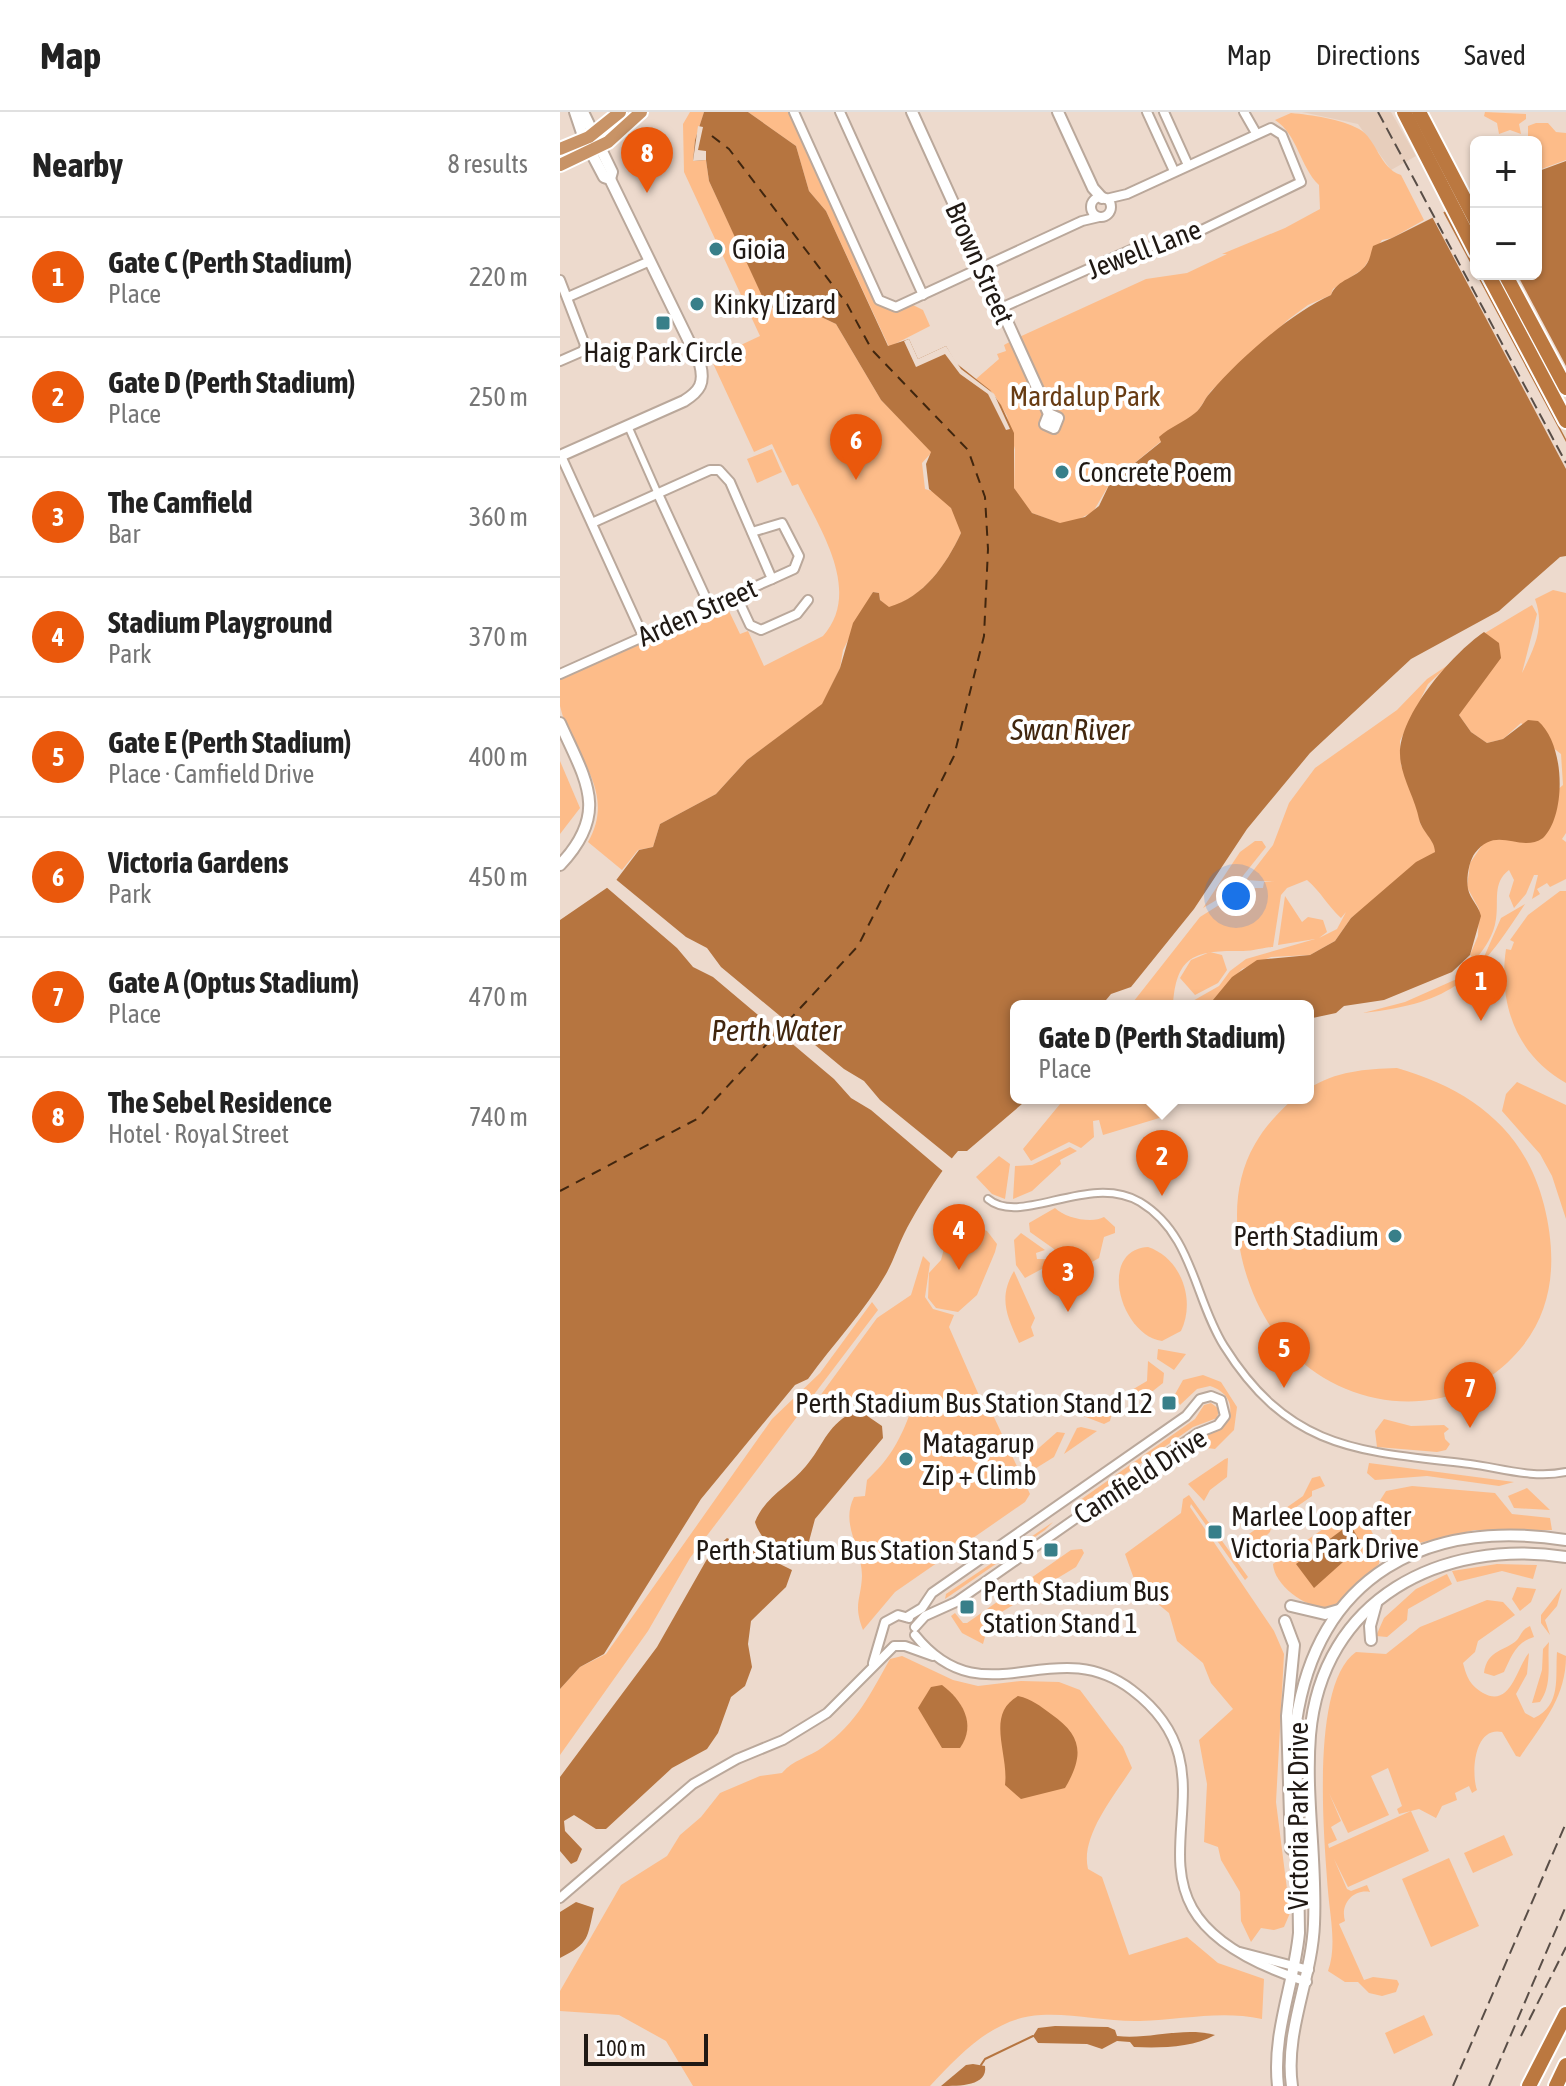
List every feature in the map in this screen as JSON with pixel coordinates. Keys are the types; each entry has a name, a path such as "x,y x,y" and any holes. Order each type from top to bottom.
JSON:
{"highway":[{"path":"560,149 589,136 620,112"},
{"path":"560,165 596,150 641,112"},
{"path":"1402,112 1470,212"},
{"path":"1421,112 1434,158 1470,239"},
{"path":"1491,280 1566,421"},
{"path":"1508,280 1566,388"},
{"path":"1529,2086 1566,2014"},
{"path":"1556,2086 1566,2065"}],"street":[{"path":"575,112 596,150 604,177 610,179 700,364 701,387 684,401 560,456 643,636"},
{"path":"583,112 589,136"},
{"path":"794,112 879,300 896,307 1082,221 1100,205 1256,133 1244,112"},
{"path":"840,112 923,295"},
{"name":"Brown Street","path":"912,112 1049,414"},
{"path":"1058,112 1100,205"},
{"path":"1147,112 1174,171"},
{"path":"1164,112 1188,165"},
{"name":"Jewell Lane","path":"1001,308 1133,249 1175,243 1301,182 1282,135 1271,128 1256,133"},
{"path":"568,297 650,261"},
{"path":"560,280 585,345 583,351 560,361"},
{"path":"628,426 710,607"},
{"name":"Arden Street","path":"560,674 772,579 730,482 719,470 710,470 592,523"},
{"path":"752,532 782,523 799,556 794,569 772,579"},
{"path":"736,595 750,625 761,630 797,614 808,600"},
{"path":"560,723 591,799 588,826 576,848 560,865"},
{"path":"988,1199 1011,1209 1086,1193 1113,1193 1136,1200 1157,1214 1186,1256 1209,1319 1225,1347 1278,1411 1315,1434 1398,1458 1528,1473 1566,1472"},
{"name":"Camfield Drive","path":"907,1617 922,1608 932,1593 1186,1416 1200,1399 1216,1397 1224,1405 1225,1416 1218,1425 1198,1433 956,1602 925,1616 915,1631"},
{"name":"Victoria Park Drive","path":"1278,2086 1276,2045 1295,1965 1299,1898 1296,1722 1311,1660 1343,1608 1382,1571 1426,1548 1493,1534 1566,1540"},
{"name":"Victoria Park Drive","path":"1292,2086 1293,2035 1308,1976 1314,1922 1310,1755 1314,1712 1322,1683 1340,1645 1377,1602 1407,1580 1459,1559 1502,1552 1566,1557"},
{"path":"1371,1640 1370,1626 1377,1602"},
{"path":"1291,1606 1325,1614 1343,1608"},
{"path":"873,1664 884,1637 883,1627 888,1618 898,1615 907,1617 935,1657"},
{"path":"1285,1621 1294,1645 1287,1730 1292,1860 1299,1898"},
{"path":"905,1646 915,1631"},
{"path":"884,1637 894,1646"},
{"path":"560,1898 680,1793 714,1771 804,1728 827,1713 873,1664 894,1646 905,1646 935,1657 955,1670 980,1676 1068,1666 1092,1671 1118,1681 1153,1709 1173,1739 1183,1774 1178,1867 1185,1897 1206,1930 1236,1951 1264,1968 1292,1977 1308,1976"},
{"path":"1236,1951 1295,1965 1308,1976"}],"shaded area":[{"path":"1302,112 1391,112 1416,156 1391,170 1358,124"}],"green space":[{"path":"690,112 704,112 695,140 693,160 706,160 709,181 766,303 784,315 817,315 836,324 881,400 932,452 922,463 925,489 939,495 949,505 961,533 941,568 913,596 889,608 880,600 879,593 873,592 843,650 840,668 823,704 747,760 716,794 660,824 653,847 638,850 622,870 588,842 596,823 598,806 589,772 560,706 560,680 702,616 712,615 722,606 728,609 740,634 748,631 764,666 823,636 834,618 839,599 838,580 826,540 798,484 792,486 772,444 754,452 711,359 760,336 684,172 683,124"},
{"path":"748,112 794,112 879,300 887,307 907,302 923,310 930,326 889,347 826,211 809,191 796,146"},
{"path":"1485,112 1526,114 1526,119 1519,124 1521,134 1510,130 1499,134 1497,123 1484,116"},
{"name":"Mardalup Park","path":"1291,113 1335,120 1359,129 1370,139 1388,166 1401,175 1424,220 1392,238 1382,240 1363,269 1333,289 1331,295 1308,305 1289,319 1211,391 1197,412 1110,483 1093,512 1071,523 1059,523 1032,513 1021,502 1014,488 1015,450 1007,416 994,394 976,379 999,359 997,354 1006,351 1004,345 1015,339 1146,279 1187,273 1320,209 1319,185 1289,134 1275,120"},
{"path":"1548,123 1556,132 1566,133 1566,160 1542,169 1542,136 1528,136 1528,126"},
{"path":"772,449 782,472 757,483 747,459"},
{"path":"1553,590 1566,593 1566,833 1562,839 1566,842 1566,879 1550,887 1547,883 1537,889 1540,894 1532,899 1538,875 1534,875 1526,894 1514,908 1509,896 1514,880 1509,870 1498,886 1493,930 1475,960 1470,955 1478,936 1479,909 1467,887 1470,863 1485,841 1501,839 1563,785 1561,754 1521,723 1503,739 1487,743 1471,732 1459,715 1485,633 1532,605 1537,614 1522,673 1539,627 1535,599"},
{"path":"1451,663 1428,684 1400,741 1401,765 1417,803 1420,823 1435,846 1435,852 1351,918 1335,941 1310,955 1271,957 1242,969 1214,1000 1194,1000 1219,986 1230,971 1246,959 1315,939 1278,945 1285,896 1302,922 1308,917 1323,920 1327,932 1319,938 1337,929 1346,912 1341,918 1307,880 1287,888 1281,895 1273,947 1201,955 1184,966 1178,976 1174,1000 1135,1000 1200,917 1227,900 1245,882 1251,888 1263,888 1264,882 1275,882 1246,880 1273,845 1289,803 1315,768 1397,710 1427,679"},
{"path":"560,761 580,808 560,834"},
{"path":"1255,841 1262,841 1266,847 1230,892 1203,908 1240,852"},
{"path":"1560,891 1566,891 1566,1083 1534,1058 1523,1043 1508,1008 1504,969 1506,949 1511,950 1514,942 1510,940 1528,915"},
{"path":"1525,904 1492,951 1460,982 1442,994 1420,1002 1363,1013 1405,1002 1459,978 1484,957 1501,918"},
{"path":"1210,952 1222,955 1227,970 1218,983 1195,995 1180,978 1191,960"},
{"path":"1496,964 1491,987 1471,990 1471,987"},
{"name":"Perth Stadium","path":"1397,1068 1448,1088 1471,1101 1491,1116 1523,1154 1544,1205 1551,1246 1549,1286 1545,1305 1527,1341 1489,1378 1461,1392 1432,1400 1402,1401 1372,1397 1343,1388 1315,1372 1291,1352 1274,1331 1248,1281 1241,1253 1237,1224 1238,1196 1244,1169 1259,1137 1288,1104 1314,1104 1314,1086 1329,1078 1362,1070"},
{"path":"1517,1082 1566,1105 1566,1219 1552,1176 1540,1154 1502,1111 1506,1094"},
{"path":"1060,1104 1175,1104 1166,1116 1103,1135 1099,1120 1093,1121 1094,1137 1081,1148 1069,1142 1031,1161 1023,1149"},
{"path":"1070,1147 1077,1151 1060,1160 1061,1164 1032,1191 1013,1199 1015,1166 1032,1165"},
{"path":"999,1156 1010,1164 1005,1199 992,1194 976,1177"},
{"path":"1055,1208 1079,1219 1104,1217 1115,1227 1115,1233 1104,1237 1099,1258 1092,1262 1077,1256 1060,1263 1054,1249 1030,1232 1029,1223"},
{"path":"967,1224 987,1231 997,1244 995,1252 977,1295 958,1312 936,1308 928,1298 929,1273 941,1260 947,1237"},
{"path":"1021,1233 1045,1250 1036,1253 1037,1259 1051,1259 1053,1263 1025,1278 1016,1265 1014,1240"},
{"path":"1148,1247 1169,1260 1177,1270 1186,1294 1187,1306 1181,1331 1162,1341 1147,1335 1135,1324 1120,1293 1119,1276 1123,1262 1132,1252"},
{"path":"923,1256 930,1263 925,1297 933,1309 954,1315 949,1327 988,1416 993,1415 1030,1494 1025,1502 895,1592 863,1630 858,1608 861,1565 850,1527 850,1507 854,1497 865,1496 867,1480 892,1451 909,1416 864,1400 817,1400 877,1318 911,1295"},
{"path":"1014,1271 1035,1318 1031,1327 1034,1336 1019,1343 1005,1299"},
{"path":"872,1302 878,1310 690,1558 648,1631 560,1755 560,1689 580,1667 606,1654 772,1419 820,1373"},
{"path":"1158,1349 1186,1354 1174,1370 1157,1359"},
{"path":"1148,1361 1164,1373 1163,1383 1149,1394 1125,1394 1147,1381"},
{"path":"1203,1375 1221,1382 1237,1407 1234,1430 1215,1449 1200,1447 1196,1439 1228,1420 1230,1404 1225,1395 1210,1386 1197,1389 1180,1405 1174,1396 1183,1380"},
{"path":"1116,1394 1110,1421 1104,1424 1078,1414"},
{"path":"1211,1403 1219,1409 1217,1418 1193,1427 1078,1507 1076,1503 1195,1419 1204,1405"},
{"path":"1384,1419 1411,1426 1444,1425 1449,1429 1444,1433 1450,1444 1446,1450 1437,1452 1377,1447 1375,1431"},
{"path":"1077,1428 1097,1431 1064,1454"},
{"path":"1057,1432 1065,1433 1054,1457 1033,1470 1024,1461"},
{"path":"1228,1458 1227,1477 1210,1490 1204,1501 1188,1484"},
{"path":"1369,1463 1514,1482 1499,1486 1427,1476 1375,1480 1367,1473"},
{"path":"1320,1476 1325,1486 1312,1491 1312,1496 1272,1524 1270,1532 1257,1545 1249,1543 1249,1534 1303,1496 1312,1478"},
{"path":"1412,1486 1495,1493 1512,1514 1550,1518 1552,1530 1475,1530 1406,1546 1394,1538 1379,1502 1386,1491"},
{"path":"1527,1488 1550,1510 1514,1508 1508,1496"},
{"path":"1189,1495 1248,1577 1245,1580 1191,1504 1190,1507 1274,1631 1284,1654 1276,1802 1290,1913 1284,1927 1274,1930 1261,1928 1251,1942 1241,1921 1240,1892 1221,1860 1218,1847 1204,1842 1207,1784 1199,1740 1233,1709 1211,1683 1203,1663 1177,1641 1169,1613 1137,1587 1125,1554 1181,1513 1183,1499"},
{"path":"1353,1508 1363,1513 1380,1549 1379,1564 1335,1607 1306,1603 1287,1590 1275,1573 1273,1564"},
{"path":"1053,1522 1045,1530 945,1599 946,1594"},
{"path":"1082,1549 1084,1553 1076,1567 990,1619 983,1644 962,1633 951,1616 955,1613 963,1623 967,1623 1071,1550"},
{"path":"1497,1564 1537,1565 1533,1579 1502,1571 1457,1582 1452,1571"},
{"path":"1447,1574 1452,1584 1408,1609 1407,1620 1387,1637 1376,1636 1384,1618 1416,1589"},
{"path":"1517,1587 1536,1589 1531,1602 1520,1611 1512,1599"},
{"path":"1562,1588 1557,1606 1545,1620 1550,1635 1541,1623 1541,1615"},
{"path":"1487,1600 1503,1602 1515,1615 1478,1641 1475,1652 1463,1663 1470,1681 1483,1693 1500,1695 1512,1684 1529,1653 1527,1674 1516,1694 1525,1713 1534,1718 1549,1706 1553,1698 1557,1652 1566,1656 1557,1698 1520,1757 1516,1756 1502,1732 1493,1732 1485,1736 1477,1752 1474,1773 1477,1790 1472,1793 1469,1786 1455,1793 1457,1800 1442,1806 1436,1818 1419,1809 1411,1811 1429,1851 1348,1887 1334,1859 1347,1889 1351,1891 1367,1885 1370,1892 1358,1893 1349,1899 1344,1909 1345,1921 1339,1924 1364,1980 1373,1977 1397,1980 1396,1992 1382,1996 1369,1993 1358,1982 1345,1982 1328,1971 1332,1942 1324,1836 1323,1764 1332,1696 1341,1669 1356,1652 1386,1654 1420,1627","holes":["1388,1768 1402,1806 1397,1809 1399,1814 1411,1811 1329,1848 1328,1844 1337,1840 1331,1827 1341,1821 1329,1793 1348,1833 1389,1815 1371,1776"]},
{"path":"1530,1626 1534,1637 1518,1646 1504,1672 1494,1676 1484,1673 1489,1659 1513,1644"},
{"path":"1549,1642 1547,1688 1540,1702 1532,1703 1542,1670 1543,1649"},
{"path":"902,1656 953,1680 978,1686 1021,1681 1059,1682 1080,1690 1123,1747 1132,1768 1101,1816 1089,1843 1087,1856 1088,1869 1102,1877 1129,1955 1187,1937 1218,1963 1264,1979 1262,2019 1216,2015 1128,2021 1066,2015 1024,2017 1008,2022 979,2039 930,2086 693,2086 666,2041 619,2015 560,2011 560,1991 621,1885 667,1856 680,1835 701,1817 720,1793 760,1776 782,1773 835,1738 862,1707 890,1659"},
{"path":"1504,1835 1513,1855 1473,1873 1464,1853"},
{"path":"1449,1858 1479,1926 1431,1947 1402,1879"},
{"path":"1424,2015 1433,2035 1394,2054 1385,2033"}],"water":[{"path":"704,112 748,112 796,146 809,191 826,211 888,346 909,339 918,359 946,346 956,363 990,390 1014,433 1014,488 1032,513 1060,523 1085,517 1099,506 1110,483 1161,442 1159,437 1163,433 1197,411 1251,351 1299,313 1331,295 1338,285 1362,269 1373,246 1470,199 1470,280 1542,280 1542,170 1566,161 1566,556 1560,557 1499,611 1411,659 1310,753 1247,829 1194,909 1131,987 1111,994 1106,1000 1010,1000 1010,1104 1022,1104 967,1151 958,1151 951,1159 918,1209 886,1274 868,1301 808,1379 795,1385 701,1499 604,1654 580,1667 560,1689 560,920 614,883 639,850 653,847 660,824 716,794 747,760 822,704 840,668 853,623 873,592 879,593 880,600 889,607 913,596 941,568 961,533 951,508 929,489 926,464 931,452 881,400 836,324 817,315 777,312 763,298 709,181 706,160 693,161 695,140"},
{"path":"1484,632 1499,643 1501,658 1459,715 1471,732 1487,743 1503,739 1528,720 1538,721 1554,746 1560,780 1556,814 1543,838 1526,843 1492,841 1483,845 1473,856 1468,870 1468,889 1481,916 1470,955 1452,972 1384,1000 1344,1006 1336,1013 1314,1018 1314,1000 1213,1000 1232,977 1257,960 1310,955 1335,941 1351,918 1416,862 1435,852 1421,824 1402,770 1402,738 1408,721 1430,687"},
{"path":"851,1413 863,1413 882,1426 883,1438 815,1519 804,1560 789,1558 767,1543 755,1522 771,1498 806,1466 830,1431"},
{"path":"1350,1524 1362,1545 1314,1588 1296,1564"},
{"path":"727,1538 792,1570 786,1587 751,1621 748,1644 752,1667 745,1686 731,1697 718,1733 707,1749 672,1768 606,1829 596,1829 574,1815 564,1821 565,1831 582,1849 577,1861 571,1864 560,1851 560,1777 657,1647 711,1552"},
{"path":"942,1685 956,1698 965,1713 967,1730 960,1748 942,1748 918,1708 931,1687"},
{"path":"1018,1696 1032,1701 1062,1722 1075,1739 1075,1766 1065,1788 1021,1799 1005,1785 1000,1724 1008,1704"},
{"path":"576,1902 594,1908 588,1933 577,1948 560,1958 560,1912"},
{"path":"1108,2027 1115,2030 1117,2036 1129,2037 1191,2032 1215,2035 1175,2046 1134,2047 1130,2042 1117,2041 1102,2049 1087,2044 1038,2043 1033,2036 1038,2028"},
{"path":"966,2065 985,2066 982,2078 964,2085 941,2086"}],"pier":[{"path":"698,126 703,127 698,150 706,151 706,160 693,161"},
{"path":"1441,208 1470,262 1470,280 1479,280 1566,442 1566,469 1430,213"},
{"path":"1481,280 1520,280 1566,366 1566,439"},
{"path":"909,339 918,359 946,346 961,369 994,394 1010,429 1006,430 988,394 960,374 945,354 916,367 904,341"},
{"path":"613,877 686,937 707,948 721,967 844,1069 864,1081 880,1100 955,1161 945,1173 871,1110 851,1098 834,1079 713,977 693,967 677,948 605,886"}],"waterway":[{"path":"981,2065 985,2059 1033,2036"}],"ferry route":[{"path":"560,1191 697,1119 858,946 954,756 984,636 988,549 985,497 968,450 872,350 847,304 729,149 708,133"}],"railway":[{"path":"1378,112 1566,463"},
{"path":"1453,2086 1566,1823"},
{"path":"1489,2086 1566,1906"},
{"path":"1521,2036 1566,1947"}],"place":[{"name":"The Sebel Residence","path":"647,193"},
{"name":"Gioia","path":"716,249"},
{"name":"Kinky Lizard","path":"697,304"},
{"name":"Haig Park Circle","path":"663,323"},
{"name":"Concrete Poem","path":"1062,472"},
{"name":"Victoria Gardens","path":"856,480"},
{"name":"Gate C (Perth Stadium)","path":"1481,1021"},
{"name":"Gate D (Perth Stadium)","path":"1162,1196"},
{"name":"Perth Stadium","path":"1395,1236"},
{"name":"Stadium Playground","path":"959,1270"},
{"name":"The Camfield","path":"1068,1312"},
{"name":"Gate E (Perth Stadium)","path":"1284,1388"},
{"name":"Perth Stadium Bus Station Stand 12","path":"1169,1403"},
{"name":"Gate A (Optus Stadium)","path":"1470,1428"},
{"name":"Matagarup Zip + Climb","path":"906,1459"},
{"name":"Marlee Loop after Victoria Park Drive","path":"1215,1532"},
{"name":"Perth Statium Bus Station Stand 5","path":"1051,1550"},
{"name":"Perth Stadium Bus Station Stand 1","path":"967,1607"}],"water label":[{"name":"Swan River","path":"1070,730"},
{"name":"Perth Water","path":"776,1031"}]}
